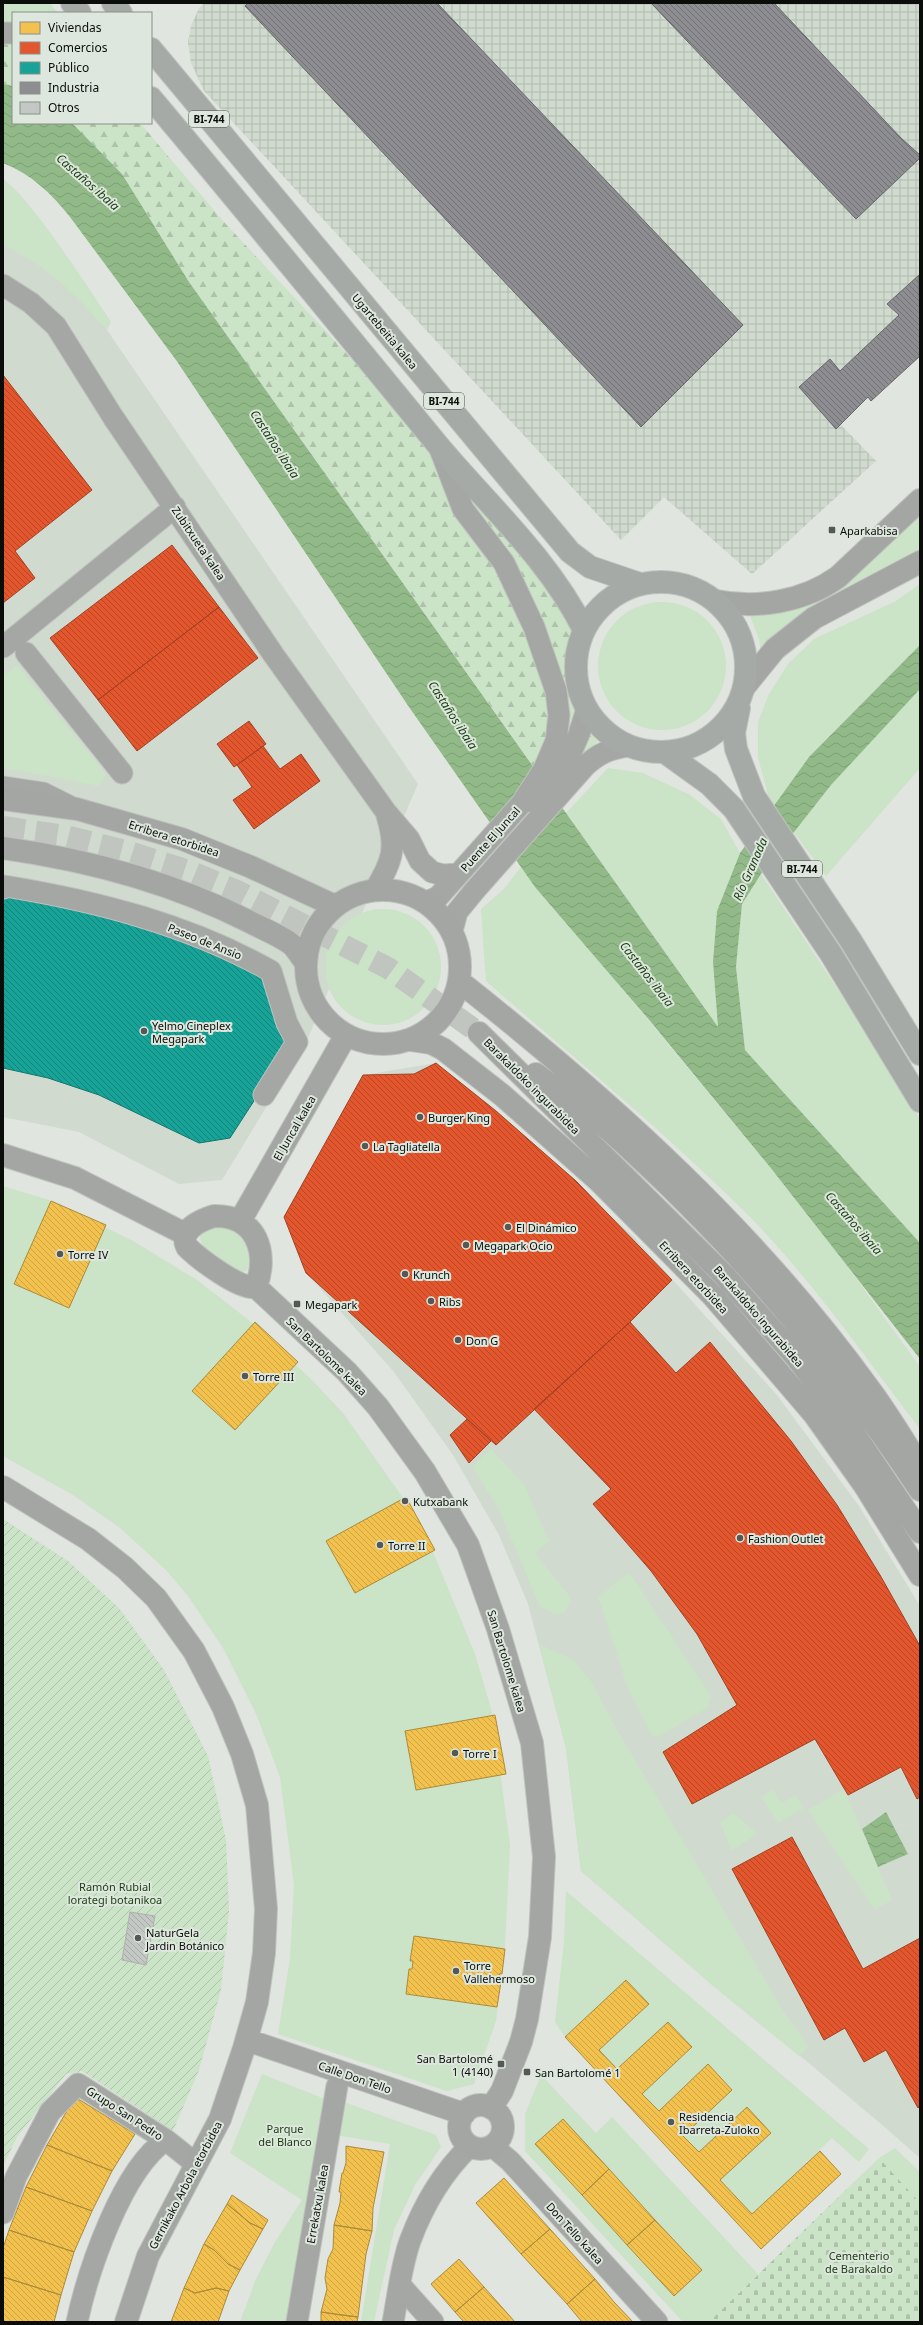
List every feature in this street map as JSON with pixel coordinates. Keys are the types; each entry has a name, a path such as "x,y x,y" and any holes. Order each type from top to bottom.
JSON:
{"main road":[{"path":"72,3 79,12"},
{"path":"113,3 120,12"},
{"name":"Ugartebeitia kalea","path":"152,50 570,552 590,567 640,584"},
{"name":"BI-744","path":"152,99 367,356 438,445 539,562 573,608 584,630"},
{"name":"BI-744","path":"743,690 734,713 715,733 704,741 686,749 666,753 653,753 628,746 606,733 587,709 580,693 576,676 579,645 584,630 594,614 607,601 623,591 640,584 660,581 680,583 699,590 716,601 729,615 739,631 745,655 743,690 734,733 736,749 754,796 851,941 920,1054"},
{"name":"BI-744","path":"666,753 709,784 734,809 831,954 920,1101"}],"street":[{"name":"Zubitxueta kalea","path":"3,285 31,303 56,326 113,416 273,654 386,812 409,839 426,867 432,872 443,875 458,874"},
{"path":"438,445 463,509 504,563 534,627 556,690 559,715 556,741 544,769 522,803"},
{"path":"716,601 735,605 767,604 808,594 823,587 838,577 920,500"},
{"path":"3,647 175,507"},
{"path":"743,690 775,649 814,618 920,562"},
{"path":"26,654 122,773"},
{"name":"Puente El Juncal","path":"426,902 438,897 522,803 539,798 565,767 579,734 587,709"},
{"name":"Puente El Juncal","path":"452,931 458,912 475,890 598,755 612,749 628,746"},
{"path":"3,787 43,793 77,809"},
{"name":"Erribera etorbidea","path":"3,799 77,809 145,828 210,850 335,906"},
{"name":"Zubitxueta kalea","path":"375,890 391,861 394,846 386,812"},
{"path":"3,848 65,859 164,886 239,916 282,938 291,944 306,963"},
{"name":"Paseo de Ansio","path":"3,888 5,886 52,894 119,910 177,929 244,956 271,971 287,1023 298,1042 264,1095"},
{"path":"375,890 402,891 426,902 445,920 452,931 460,956 460,982 453,1001 443,1018 428,1031 411,1040 395,1044 378,1045 361,1042 346,1036 334,1027 315,1005 310,992 306,963 310,941 317,928 335,906 354,895 375,890"},
{"path":"460,982 600,1098 666,1160 738,1233 836,1345 871,1390 920,1466"},
{"name":"Barakaldoko ingurabidea","path":"920,1490 881,1432 831,1366 774,1299 690,1209 591,1115 479,1033 660,1210 724,1275 766,1322 847,1423 920,1532"},
{"name":"El Juncal kalea","path":"240,1220 346,1036"},
{"name":"Erribera etorbidea","path":"411,1040 430,1043 443,1049 549,1135 676,1257 713,1296 788,1383 865,1486 920,1574"},
{"path":"3,1155 75,1178 185,1234 196,1224 210,1217 223,1216 240,1220 255,1237 261,1255 260,1274 256,1287"},
{"name":"San Bartolome kalea","path":"185,1234 185,1243 193,1252 238,1283 250,1288 256,1287 347,1372 378,1407 425,1472 468,1545 498,1629 532,1743 544,1857 540,1937 527,2019 521,2042 502,2091 491,2108"},
{"path":"766,1322 788,1383"},
{"name":"Gernikako Arbola etorbidea","path":"3,1487 88,1539 125,1568 156,1598 194,1651 222,1707 242,1754 256,1805 266,1909 264,1953 257,2002 220,2119 148,2256 126,2322"},
{"name":"Calle Don Tello","path":"244,2047 337,2086 464,2129"},
{"name":"Calle Don Tello","path":"244,2047 464,2129"},
{"name":"Grupo San Pedro","path":"3,2213 16,2177 50,2112 78,2084 166,2140 196,2164"},
{"name":"Errekatxu kalea","path":"297,2322 337,2086"},
{"path":"393,2322 410,2241 434,2190 453,2162 464,2129 476,2106 491,2108 497,2112 503,2127 502,2134 492,2146 485,2149 464,2129"},
{"path":"77,2322 84,2291 115,2211 140,2164 154,2148 166,2140"},
{"name":"Don Tello kalea","path":"492,2146 510,2161 656,2322"},
{"path":"400,2285 433,2322"}],"shaded area":[{"path":"204,3 920,3 920,348 840,424 876,461 752,574 664,497 621,540 204,91 191,63 188,42 191,26 199,8"},
{"path":"3,245 32,259 69,287 107,330 418,784 307,1040 222,1180 179,1184 79,1132 3,1117"},
{"path":"436,1063 495,1109 632,1235 777,1395 859,1506 920,1606 920,2158 581,1871 566,1748 528,1604 499,1535 453,1455 394,1372 303,1269 284,1216 364,1075"}],"green space":[{"path":"6,3 50,3 57,12 12,12 12,25 3,26 3,7"},
{"path":"12,33 12,86 3,84 3,34"},
{"path":"73,124 141,124 224,222 525,545 584,630 579,645 577,659 578,686 588,710 596,722 607,733 548,787 189,282 122,174"},
{"path":"3,179 21,195 71,262 111,322 107,330 71,292 48,272 3,245"},
{"path":"920,500 920,562 762,663 759,639 744,600 808,594"},
{"path":"920,584 920,768 826,876 769,798 758,758 758,722 769,694 788,664 814,639 896,601"},
{"path":"662,602 686,607 707,621 721,642 726,666 721,690 707,711 686,725 662,730 638,725 617,711 603,690 598,666 603,642 617,621 638,607"},
{"path":"17,665 106,774 100,786 3,768 3,676"},
{"path":"608,768 643,773 690,795 721,819 740,853 717,911 713,962 718,1028 566,813"},
{"path":"521,867 770,1167 848,1267 920,1367 920,1429 840,1322 776,1244 753,1220 622,1098 486,981 481,909 504,889"},
{"path":"761,874 887,1063 920,1119 920,1243 745,1050 736,967 742,904"},
{"path":"383,909 394,910 405,914 424,926 436,945 440,956 440,978 436,989 424,1008 405,1020 394,1024 383,1025 372,1024 361,1020 342,1008 330,989 326,978 325,967 326,956 330,945 342,926 361,914 372,910"},
{"path":"3,1186 49,1200 133,1241 197,1280 250,1321 313,1381 343,1413 401,1495 431,1547 475,1654 492,1712 510,1845 505,1945 496,2021 474,2084 447,2091 278,2034 290,1958 294,1885 280,1777 257,1716 223,1648 188,1596 166,1570 120,1528 73,1495 3,1456"},
{"path":"229,1226 244,1237 251,1257 247,1271 233,1269 223,1264 214,1258 202,1244 200,1236 203,1228"},
{"path":"491,1449 524,1484 549,1541 535,1553 569,1595 571,1601 566,1611 557,1615 540,1607 500,1512 473,1467"},
{"name":"Ramón Rubial lorategi botanikoa","path":"3,1519 68,1561 119,1608 164,1670 208,1756 226,1840 229,1911 221,1990 199,2070 173,2131 82,2071 66,2074 17,2137 3,2166"},
{"path":"629,1572 711,1696 708,1707 658,1737 652,1736 628,1689 598,1597"},
{"path":"539,1644 574,1660 591,1681 612,1721 781,2007 809,2047 799,2056 713,1986 581,1871 566,1748"},
{"path":"773,1789 781,1803 796,1795 804,1808 778,1823 761,1797"},
{"path":"844,1789 892,1900 875,1910 808,1810"},
{"path":"733,1813 758,1834 731,1851 720,1822"},
{"path":"566,1891 869,2149 859,2162 832,2138 752,2214 720,2180 770,2133 747,2107 699,2152 683,2136 732,2090 708,2064 659,2111 642,2094 692,2048 668,2022 617,2069 599,2050 649,2004 627,1980 565,2037 555,2022 564,1942"},
{"name":"Parque del Blanco","path":"262,2074 335,2103 297,2322 240,2322 256,2279 275,2242 302,2200 230,2153"},
{"path":"541,2075 596,2133 612,2117 758,2274 709,2322 683,2322 525,2151 525,2114"},
{"path":"341,2101 436,2135 441,2147 415,2185 394,2230 374,2322 361,2322 390,2144 335,2135"},
{"path":"895,2148 920,2172 920,2203 879,2158"},
{"name":"Cementerio de Barakaldo","path":"879,2158 920,2203 920,2322 709,2322"}],"water":[{"path":"3,84 12,86 12,124 73,124 122,174 189,282 718,1027 713,962 717,911 740,853 809,757 920,645 920,689 831,785 761,874 742,904 736,967 745,1050 920,1243 920,1359 770,1167 650,1021 535,887 409,707 176,360 70,217 40,185 13,167 3,163"},
{"path":"886,1812 908,1854 878,1867 862,1829"}],"building: Viviendas":[{"name":"Torre IV","path":"51,1201 106,1225 69,1308 14,1284"},
{"name":"Torre III","path":"255,1322 298,1362 235,1430 192,1391"},
{"name":"Torre II","path":"406,1497 435,1550 355,1593 326,1541"},
{"name":"Torre I","path":"495,1715 506,1774 416,1790 405,1731"},
{"name":"Torre Vallehermoso","path":"414,1936 505,1949 502,1974 500,1973 498,1982 501,1982 497,2007 406,1994 409,1969 412,1969 413,1961 410,1961"},
{"name":"Residencia Ibarreta-Zuloko","path":"626,1980 649,2004 599,2050 617,2069 668,2022 692,2047 642,2094 659,2111 708,2064 732,2090 683,2136 699,2152 747,2107 771,2133 720,2180 752,2214 820,2151 841,2174 761,2249 565,2037"},
{"path":"75,2097 135,2134 112,2171 47,2145"},
{"path":"563,2119 609,2169 582,2195 535,2144"},
{"path":"47,2145 112,2171 92,2211 26,2187"},
{"path":"346,2146 384,2152 373,2208 372,2231 334,2225 340,2203 341,2192 339,2192 342,2173 346,2163"},
{"path":"609,2169 655,2220 627,2245 582,2195"},
{"path":"504,2178 550,2229 521,2254 476,2203"},
{"path":"26,2187 92,2211 74,2252 9,2230"},
{"path":"232,2195 268,2220 263,2229 250,2223 227,2204"},
{"path":"227,2204 250,2223 263,2229 240,2270 228,2264 214,2250 204,2244"},
{"path":"655,2220 702,2270 674,2296 627,2245"},
{"path":"334,2225 372,2231 366,2254 358,2317 321,2312 327,2289 325,2278 328,2259 333,2249"},
{"path":"550,2229 595,2279 567,2304 521,2254"},
{"path":"9,2230 74,2252 61,2295 3,2277 3,2248"},
{"path":"204,2244 214,2250 228,2264 240,2270 229,2291 216,2288 195,2293 184,2288"},
{"path":"459,2259 484,2287 455,2312 431,2284"},
{"path":"3,2277 61,2295 54,2322 3,2322"},
{"path":"595,2279 633,2322 582,2322 567,2304"},
{"path":"484,2287 515,2322 464,2322 455,2312"},
{"path":"184,2288 195,2293 216,2288 229,2291 218,2322 171,2322"},
{"path":"321,2312 358,2317 357,2322 321,2322"}],"building: Comercios":[{"path":"3,375 92,490 15,551 35,578 3,603"},
{"path":"172,545 219,607 98,700 50,638"},
{"path":"219,607 258,658 137,751 98,700"},
{"path":"249,721 266,744 234,767 217,744"},
{"path":"263,746 280,769 301,754 320,781 254,829 233,800 252,787 237,765"},
{"name":"Megapark Ocio","path":"436,1063 496,1111 576,1181 672,1280 630,1322 496,1445 306,1273 284,1217 363,1075 414,1074"},
{"name":"Fashion Outlet","path":"630,1322 676,1373 710,1342 791,1441 837,1505 880,1575 920,1646 920,1797 917,1799 901,1767 848,1795 815,1739 692,1804 663,1752 737,1705 697,1634 651,1571 593,1504 611,1489 534,1409"},
{"path":"467,1419 491,1441 469,1463 450,1435"},
{"path":"792,1837 863,1969 920,1938 920,2106 918,2108 886,2050 864,2062 845,2028 824,2040 732,1869"}],"building: Público":[{"name":"Yelmo Cineplex Megapark","path":"3,894 52,900 190,940 266,980 290,1045 230,1138 199,1143 99,1095 48,1078 3,1068"}],"building: Industria":[{"path":"248,3 437,3 743,325 641,427 245,6"},
{"path":"651,3 774,3 901,138 920,155 920,158 856,219"},
{"path":"919,275 920,356 871,401 868,397 836,429 799,387 830,359 840,371 899,315 887,304"}],"building: Otros":[{"name":"NaturGela Jardin Botánico","path":"130,1912 155,1916 146,1965 122,1960"}],"tunnel":[{"path":"3,827 66,836 129,852 189,871 239,892 388,968 479,1033"}],"place":[{"name":"Aparkabisa","path":"832,530"},
{"name":"Yelmo Cineplex Megapark","path":"144,1031"},
{"name":"Burger King","path":"420,1117"},
{"name":"La Tagliatella","path":"365,1146"},
{"name":"El Dinámico","path":"508,1227"},
{"name":"Megapark Ocio","path":"466,1245"},
{"name":"Torre IV","path":"60,1254"},
{"name":"Krunch","path":"405,1274"},
{"name":"Ribs","path":"431,1301"},
{"name":"Megapark","path":"297,1304"},
{"name":"Don G","path":"458,1340"},
{"name":"Torre III","path":"245,1376"},
{"name":"Kutxabank","path":"405,1501"},
{"name":"Fashion Outlet","path":"740,1538"},
{"name":"Torre II","path":"380,1545"},
{"name":"Torre I","path":"455,1753"},
{"name":"NaturGela Jardin Botánico","path":"138,1938"},
{"name":"Torre Vallehermoso","path":"456,1971"},
{"name":"San Bartolomé 1 (4140)","path":"501,2064"},
{"name":"San Bartolomé 1","path":"527,2072"},
{"name":"Residencia Ibarreta-Zuloko","path":"671,2122"}],"water label":[{"name":"Castaños ibaia","path":"88,182"},
{"name":"Castaños ibaia","path":"275,444"},
{"name":"Castaños ibaia","path":"453,715"},
{"name":"Río Granada","path":"750,869"},
{"name":"Castaños ibaia","path":"647,974"},
{"name":"Castaños ibaia","path":"854,1223"}]}
